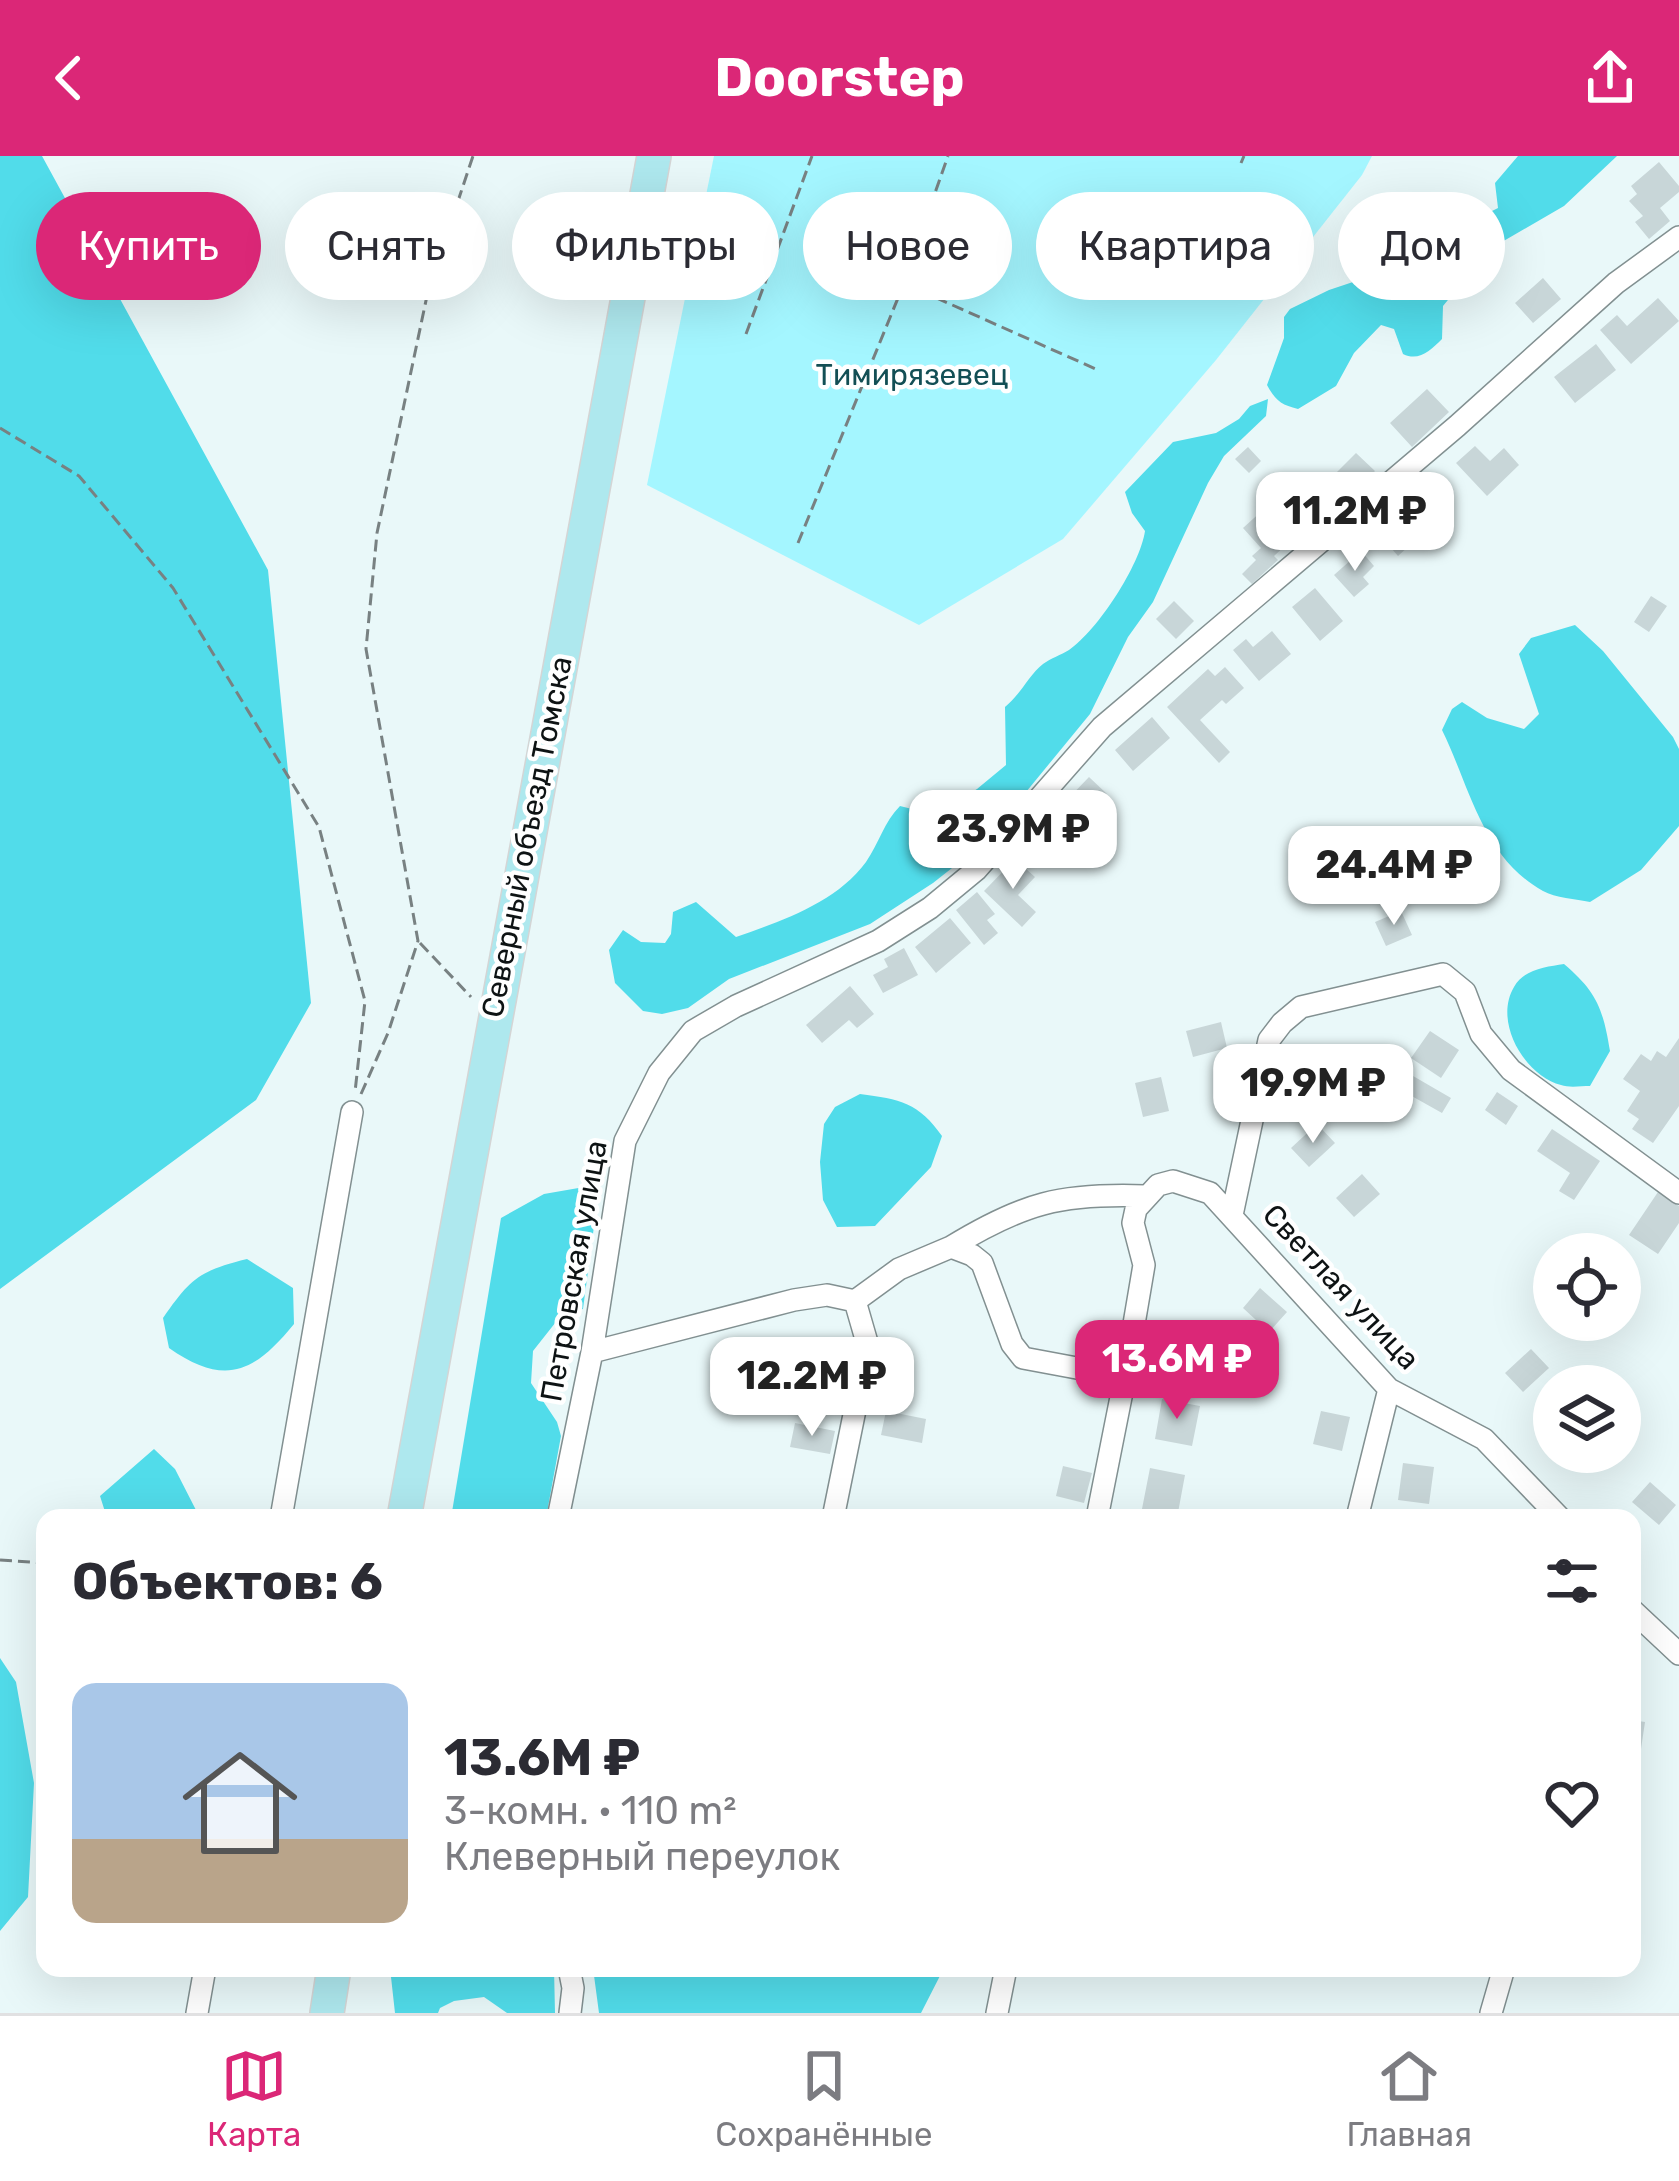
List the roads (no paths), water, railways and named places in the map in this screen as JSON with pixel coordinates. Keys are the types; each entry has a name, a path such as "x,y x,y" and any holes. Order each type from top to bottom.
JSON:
{"main road":[{"name":"Северный объезд Томска","path":"406,1509 654,156"},
{"path":"327,2013 333,1977"}],"street":[{"name":"Петровская улица","path":"560,1509 592,1352 626,1141 659,1073 693,1031 878,940 946,895 988,857 1102,727 1616,283 1679,238"},
{"path":"1232,1215 1269,1040 1282,1022 1300,1007 1443,974 1466,992 1481,1034 1510,1070 1679,1192"},
{"path":"282,1509 352,1112"},
{"name":"Светлая улица","path":"1144,1196 1173,1181 1210,1193 1389,1389 1484,1439 1551,1509"},
{"path":"592,1352 794,1300 827,1295 855,1301 898,1269 995,1220 1086,1194 1144,1196 1133,1223 1144,1265 1099,1509"},
{"path":"951,1246 982,1263 1012,1344 1023,1358 1125,1377"},
{"path":"835,1509 868,1346 855,1301"},
{"path":"1360,1509 1389,1389"},
{"path":"1641,1618 1679,1654"},
{"path":"197,2013 203,1977"},
{"path":"570,1977 570,2013"},
{"path":"997,2013 1004,1977"},
{"path":"1491,2013 1501,1977"}],"park label":[{"name":"Тимирязевец","path":"912,375"}]}
